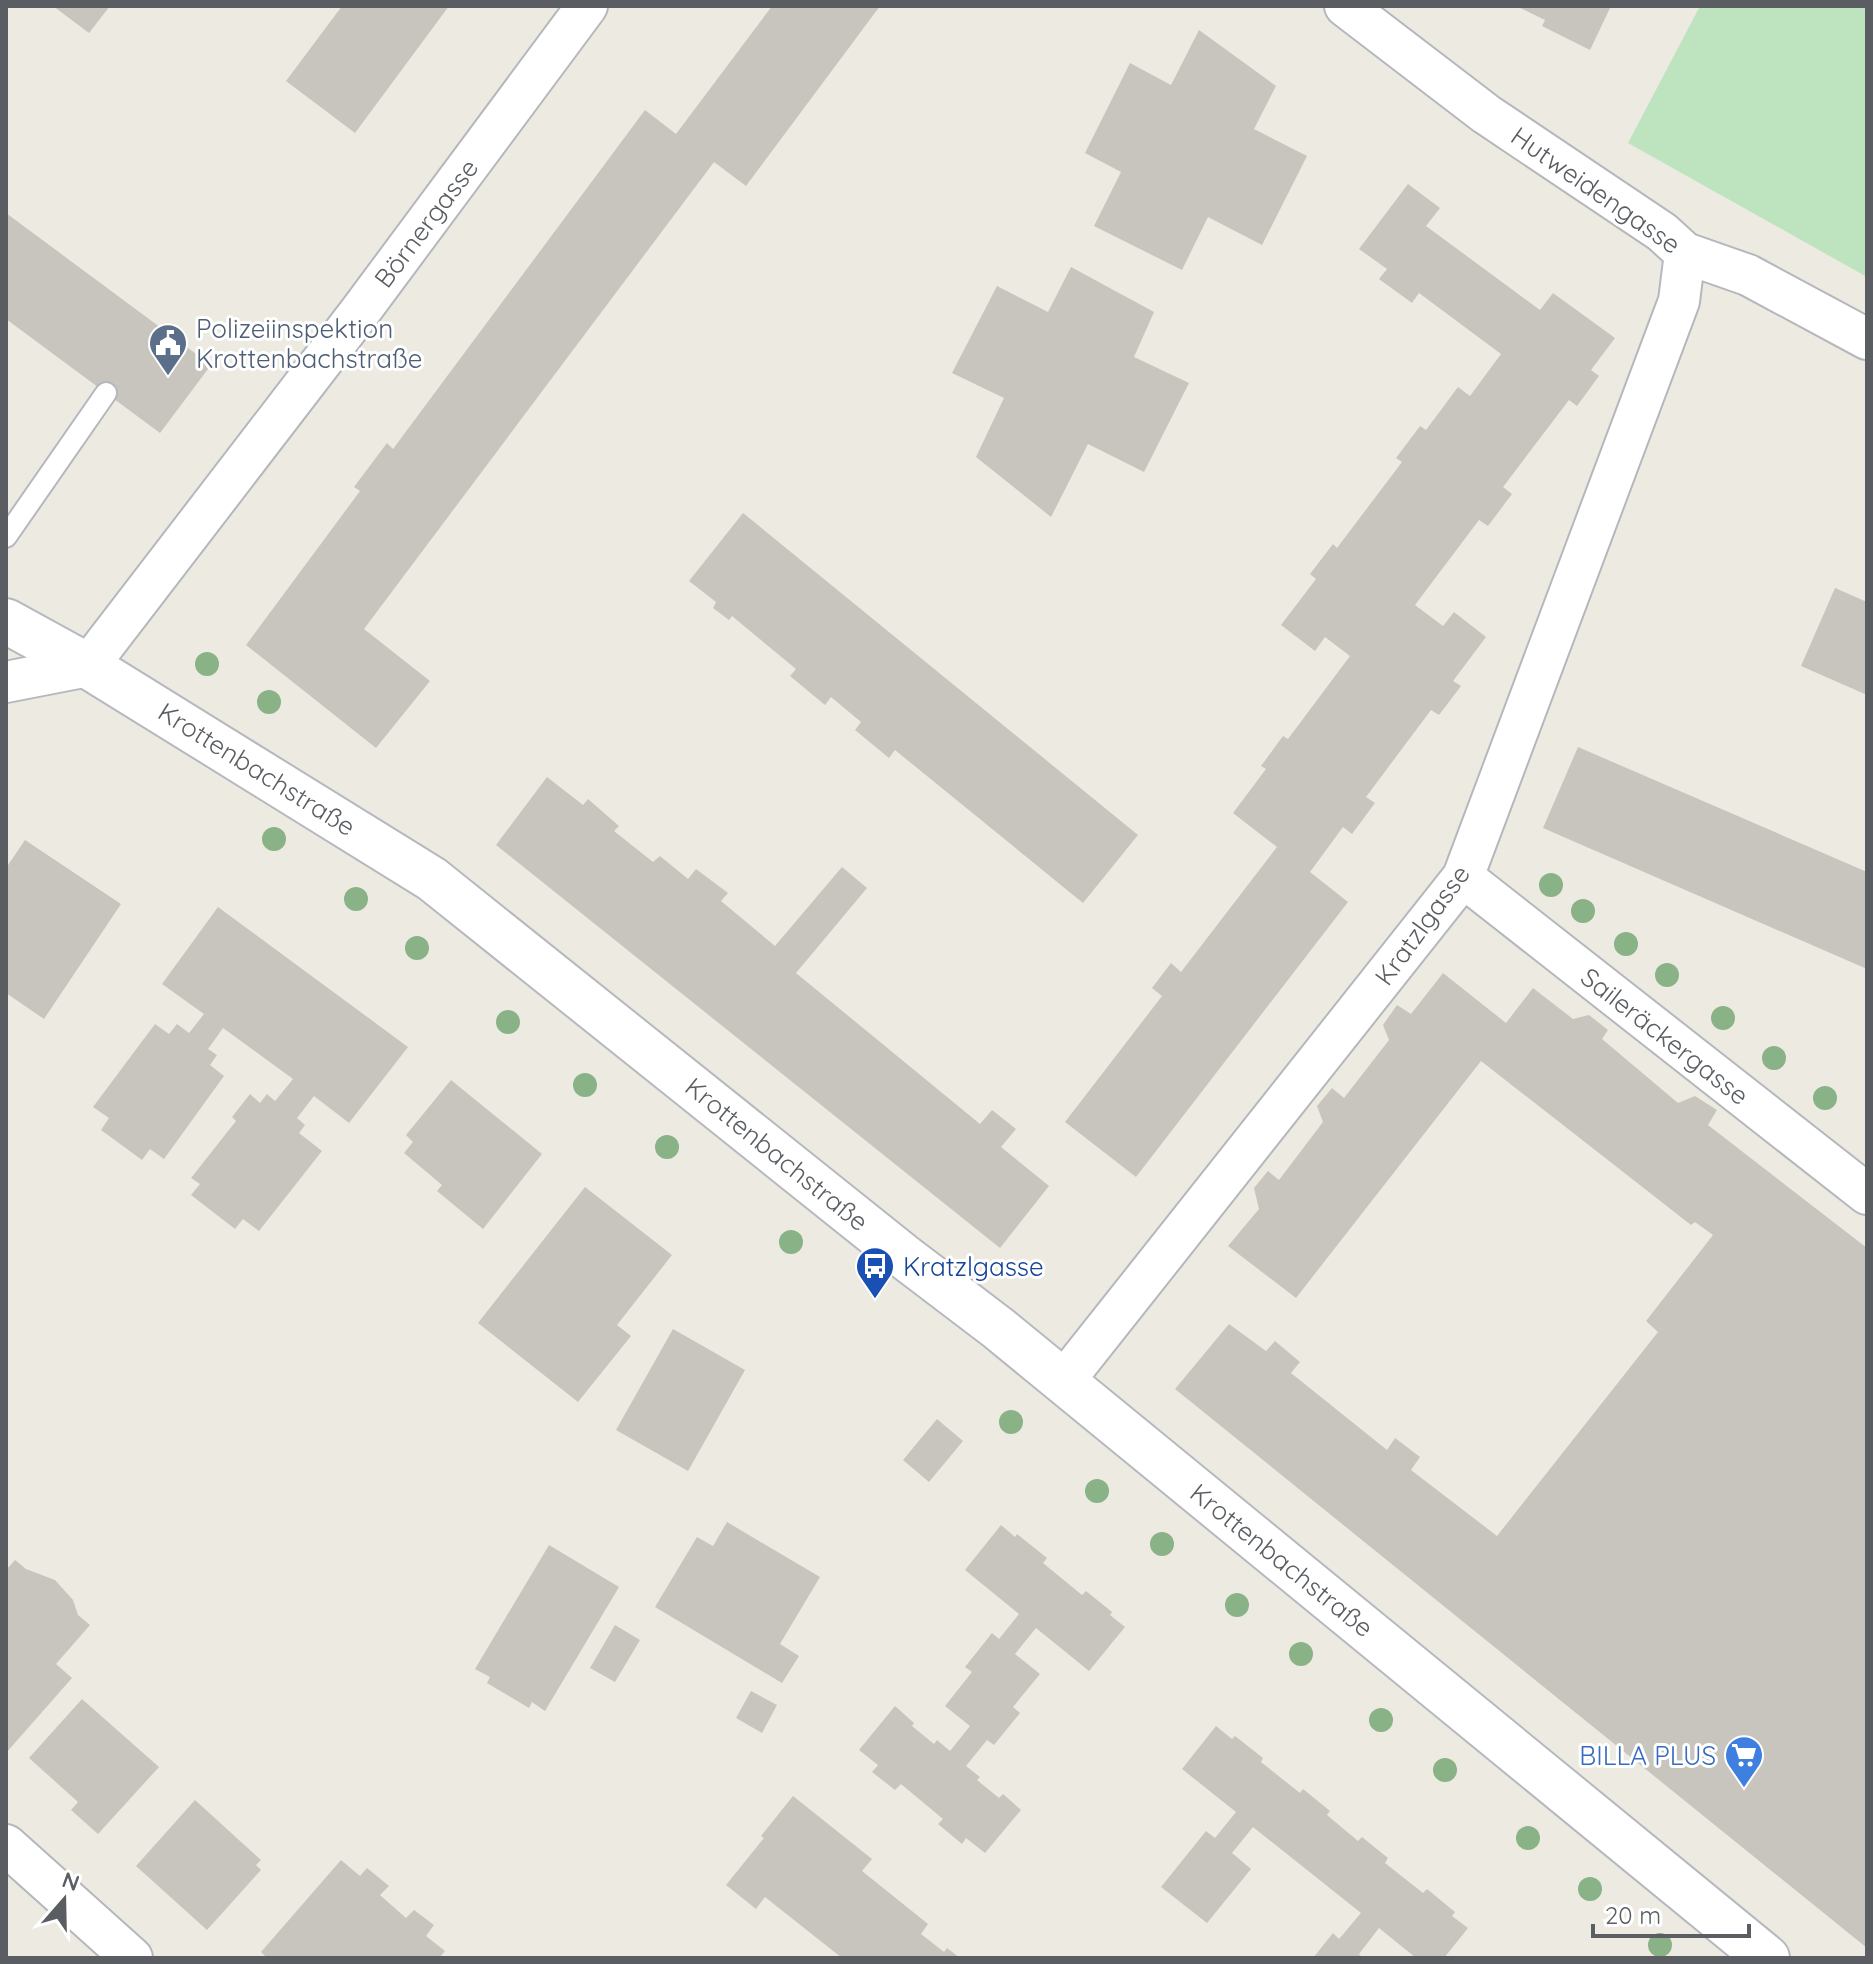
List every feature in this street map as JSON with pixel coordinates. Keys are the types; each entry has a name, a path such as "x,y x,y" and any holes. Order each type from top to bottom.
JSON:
{"main road":[{"name":"Krottenbachstraße","path":"6,621 88,666 432,879 1063,1382 1767,1958"}],"street":[{"name":"Börnergasse","path":"88,666 359,313 587,6"},
{"name":"Hutweidengasse","path":"1345,6 1486,114 1662,232 1685,253 1748,275 1867,339"},
{"name":"Kratzlgasse","path":"1063,1382 1463,877 1679,301 1685,253"},
{"path":"6,682 88,666"},
{"name":"Saileräckergasse","path":"1463,877 1867,1194"},
{"path":"6,1845 132,1958"}],"lane":[{"path":"6,537 106,393"}],"green space":[{"path":"1700,6 1867,6 1867,277 1628,143"}],"building":[{"path":"53,6 110,6 89,33"},
{"path":"342,6 449,6 355,133 286,81"},
{"path":"772,6 880,6 746,186 714,162 364,629 430,681 376,748 246,645 360,491 354,487 387,443 393,449 645,110 676,134"},
{"path":"1516,6 1611,6 1590,50 1542,26 1545,20"},
{"path":"1199,30 1276,86 1254,129 1307,156 1262,245 1208,217 1182,270 1094,226 1121,172 1085,153 1130,63 1171,85"},
{"path":"1408,184 1440,208 1426,226 1540,310 1553,293 1615,338 1591,370 1599,376 1577,406 1569,400 1503,487 1512,494 1488,526 1479,520 1415,605 1443,626 1454,612 1486,637 1453,681 1461,686 1439,715 1431,710 1366,797 1375,803 1352,834 1343,827 1310,872 1348,902 1136,1177 1065,1122 1162,996 1152,988 1171,963 1181,972 1277,847 1233,813 1266,769 1261,766 1283,736 1288,739 1350,656 1325,637 1315,651 1281,625 1316,579 1310,574 1333,544 1337,548 1402,462 1396,458 1420,426 1426,430 1458,387 1470,396 1501,354 1419,293 1412,303 1379,279 1387,269 1359,249"},
{"path":"6,213 211,365 160,433 6,319"},
{"path":"1071,267 1154,312 1134,357 1189,383 1144,472 1088,444 1051,517 976,457 1004,398 952,373 997,286 1048,312"},
{"path":"743,513 1138,835 1083,903 895,750 889,758 855,730 861,722 831,697 825,705 790,676 796,669 732,616 729,620 713,608 716,602 689,581"},
{"path":"1835,588 1867,602 1867,695 1801,666"},
{"path":"1578,747 1867,872 1867,969 1543,828"},
{"path":"547,777 583,805 588,799 619,826 614,831 653,862 660,856 688,879 696,869 728,893 721,901 775,946 842,867 867,888 796,973 980,1124 992,1110 1016,1129 1001,1147 1049,1186 1000,1248 496,845"},
{"path":"25,840 121,904 44,1019 6,993 6,868"},
{"path":"218,907 408,1047 349,1123 314,1096 297,1118 305,1125 299,1133 322,1151 259,1231 243,1219 235,1229 191,1195 200,1184 191,1178 236,1121 232,1117 250,1094 260,1103 267,1094 275,1101 293,1079 223,1028 208,1049 217,1055 210,1065 224,1076 164,1159 150,1149 142,1160 101,1130 109,1118 93,1107 155,1024 169,1034 177,1024 189,1033 204,1014 162,984"},
{"path":"1443,973 1506,1023 1533,988 1573,1019 1589,1015 1608,1030 1602,1039 1678,1103 1695,1096 1717,1110 1708,1125 1867,1248 1867,1948 1175,1389 1229,1324 1266,1351 1275,1341 1300,1362 1291,1373 1387,1450 1395,1438 1420,1457 1411,1470 1497,1536 1658,1332 1646,1321 1713,1235 1695,1222 1691,1225 1481,1061 1296,1298 1228,1246 1259,1209 1254,1188 1268,1171 1279,1180 1323,1122 1317,1106 1332,1088 1344,1098 1389,1040 1383,1025 1397,1005 1411,1014"},
{"path":"451,1080 542,1154 483,1229 437,1191 442,1185 404,1153 413,1142 406,1135"},
{"path":"585,1187 672,1255 617,1325 631,1336 578,1402 478,1323"},
{"path":"673,1329 745,1370 688,1471 616,1430"},
{"path":"937,1419 963,1441 929,1482 903,1460"},
{"path":"727,1522 820,1577 780,1644 799,1656 782,1683 655,1607 697,1537 713,1546"},
{"path":"1001,1525 1047,1558 1043,1563 1082,1595 1086,1591 1125,1627 1089,1671 1036,1628 1015,1654 1040,1674 1013,1707 1020,1713 994,1745 987,1740 966,1766 999,1798 1003,1794 1021,1810 985,1853 966,1838 962,1844 938,1824 943,1819 901,1784 895,1790 872,1772 878,1765 859,1750 895,1706 914,1723 912,1726 934,1744 937,1740 950,1751 970,1726 945,1706 972,1672 965,1667 992,1633 999,1639 1019,1614 965,1570"},
{"path":"549,1545 619,1587 545,1711 532,1702 529,1708 487,1683 490,1677 475,1669"},
{"path":"15,1560 26,1569 55,1580 73,1600 78,1615 90,1625 56,1664 72,1678 6,1753 6,1570"},
{"path":"615,1625 640,1640 615,1682 590,1668"},
{"path":"751,1691 777,1705 762,1733 736,1718"},
{"path":"82,1699 159,1767 98,1834 71,1810 78,1802 29,1758"},
{"path":"1216,1726 1232,1739 1235,1736 1263,1758 1261,1762 1300,1793 1303,1789 1330,1811 1327,1815 1358,1841 1362,1837 1388,1858 1385,1863 1423,1893 1427,1889 1455,1912 1452,1916 1468,1928 1444,1958 1416,1958 1379,1928 1359,1954 1363,1958 1313,1958 1333,1933 1339,1939 1361,1913 1253,1827 1232,1853 1251,1869 1207,1923 1161,1887 1206,1831 1215,1838 1236,1812 1182,1769"},
{"path":"793,1796 872,1859 862,1871 928,1924 921,1934 944,1952 947,1948 960,1958 842,1958 765,1897 756,1909 726,1885"},
{"path":"195,1800 261,1860 256,1865 261,1870 207,1930 136,1866"},
{"path":"341,1860 360,1876 367,1868 389,1886 380,1895 406,1918 414,1910 434,1925 426,1936 445,1951 439,1958 267,1958 261,1952"}],"place":[{"name":"Polizeiinspektion Krottenbachstraße","path":"168,377"},
{"name":"Kratzlgasse","path":"875,1300"},
{"name":"BILLA PLUS","path":"1744,1789"}]}
